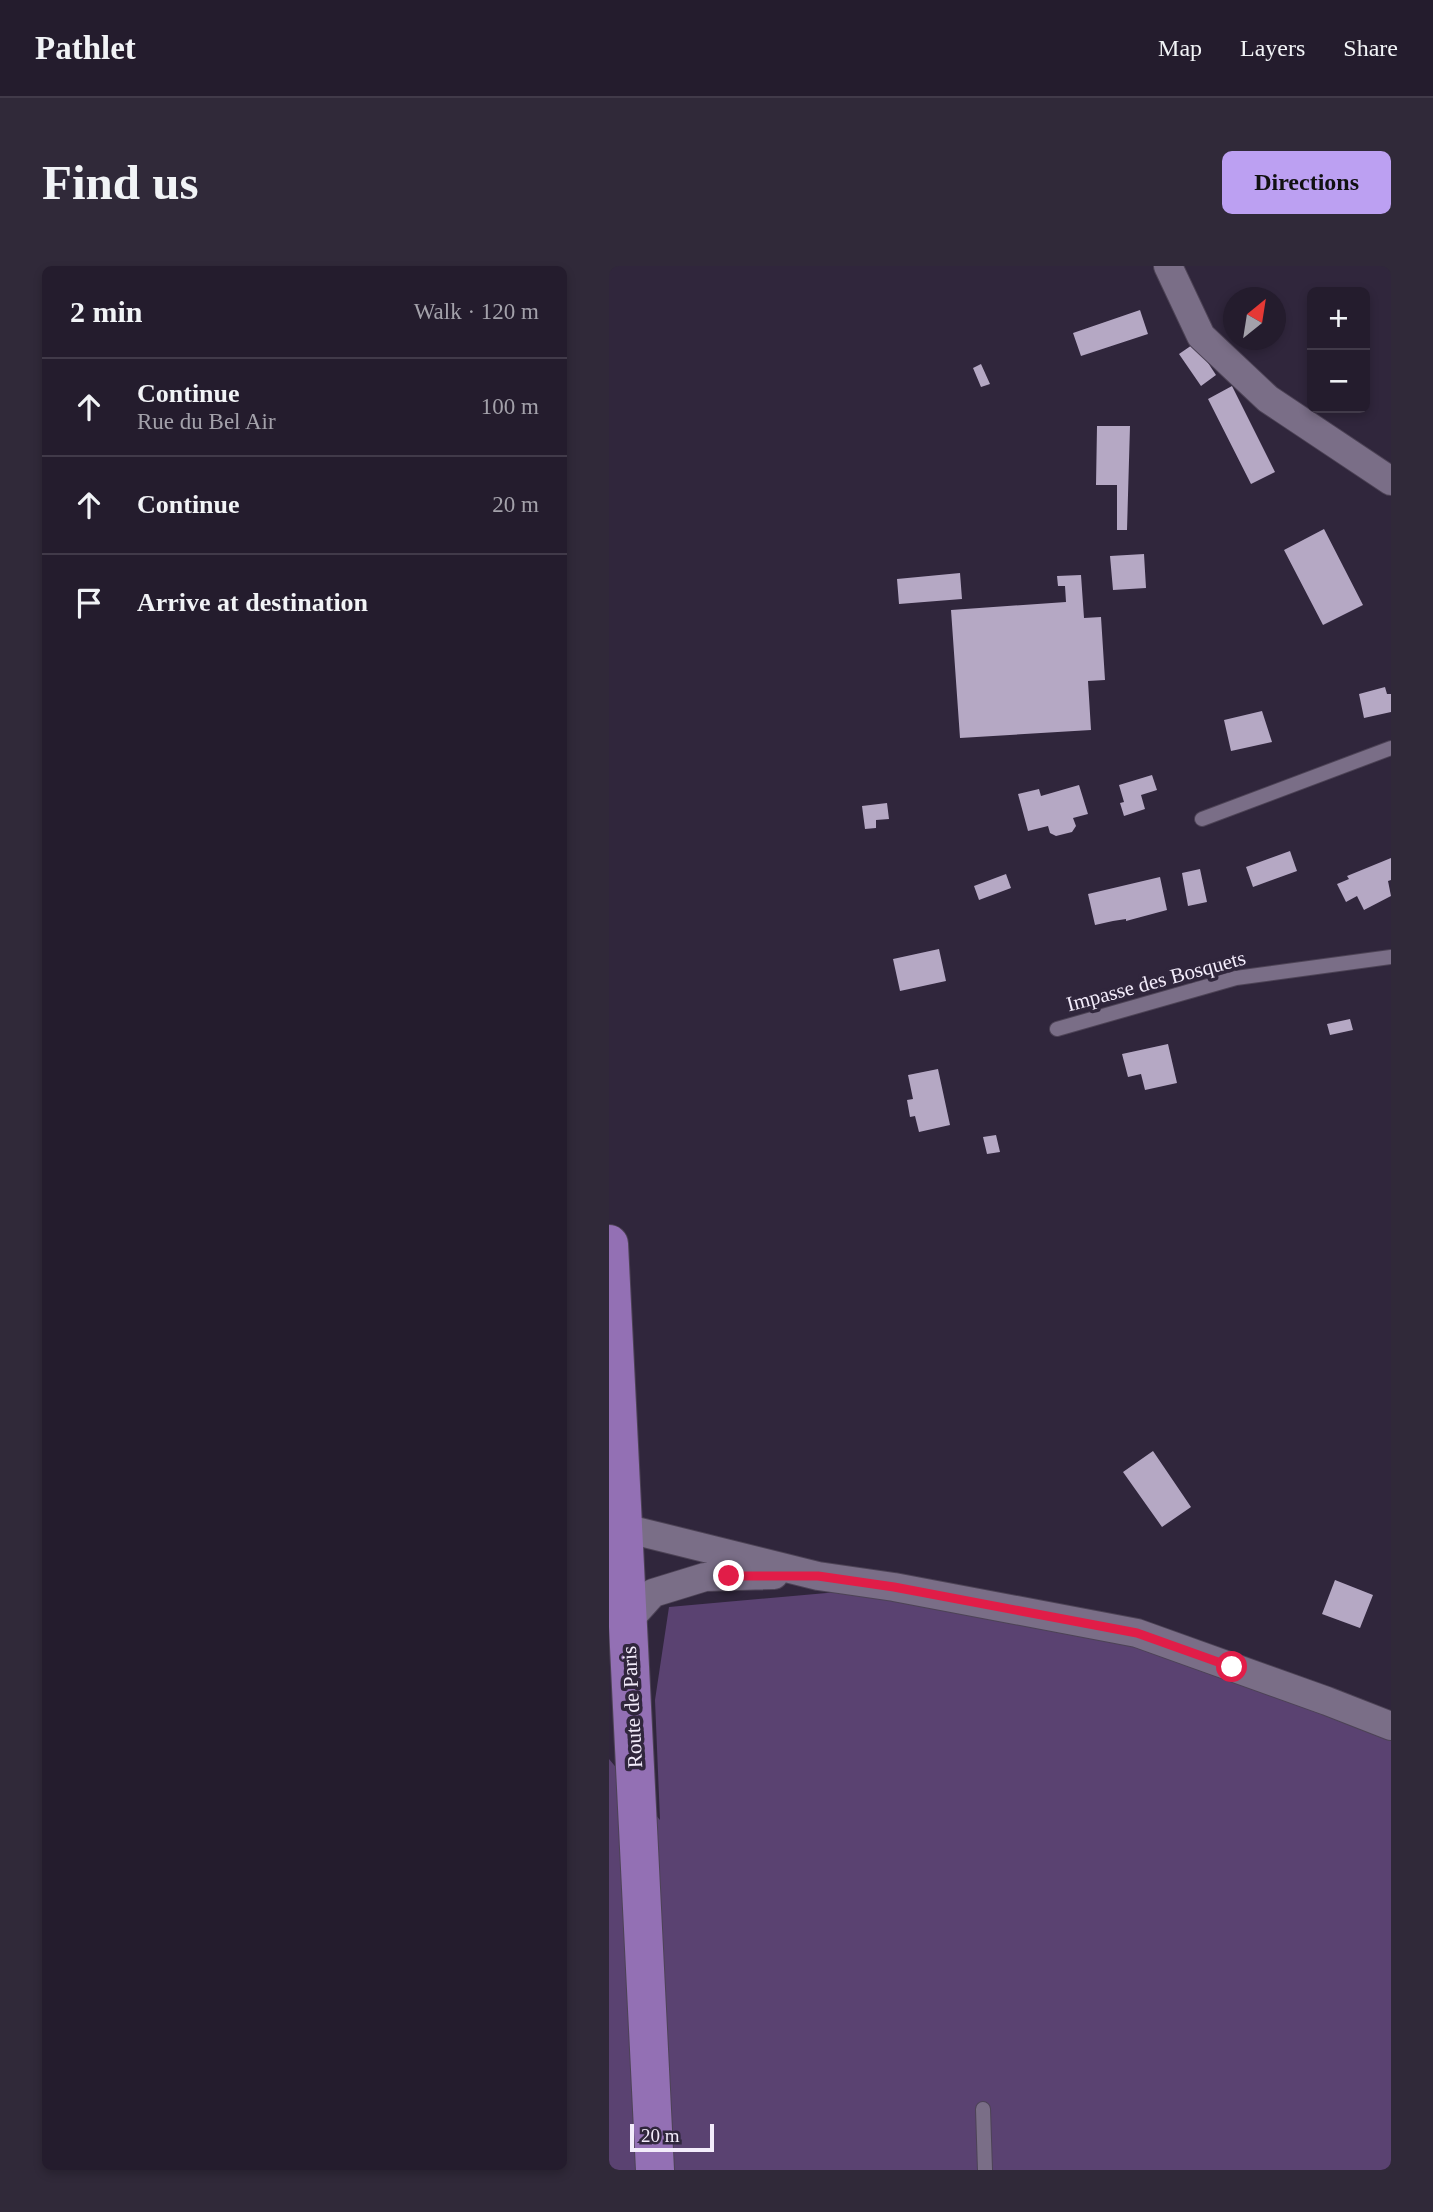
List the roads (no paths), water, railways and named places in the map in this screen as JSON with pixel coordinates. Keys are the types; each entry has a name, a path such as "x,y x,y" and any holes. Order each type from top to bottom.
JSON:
{"main road":[{"name":"Route de Paris","path":"609,1244 616,1537 627,1622 655,2170"}],"street":[{"path":"1168,266 1201,336 1268,399 1391,481"},
{"path":"616,1537 1137,1633 1391,1726"},
{"path":"627,1622 653,1593 705,1577 818,1576"}],"lane":[{"path":"1202,819 1391,748"},
{"name":"Impasse des Bosquets","path":"1057,1029 1236,978 1391,957"},
{"path":"983,2109 985,2170"}]}
